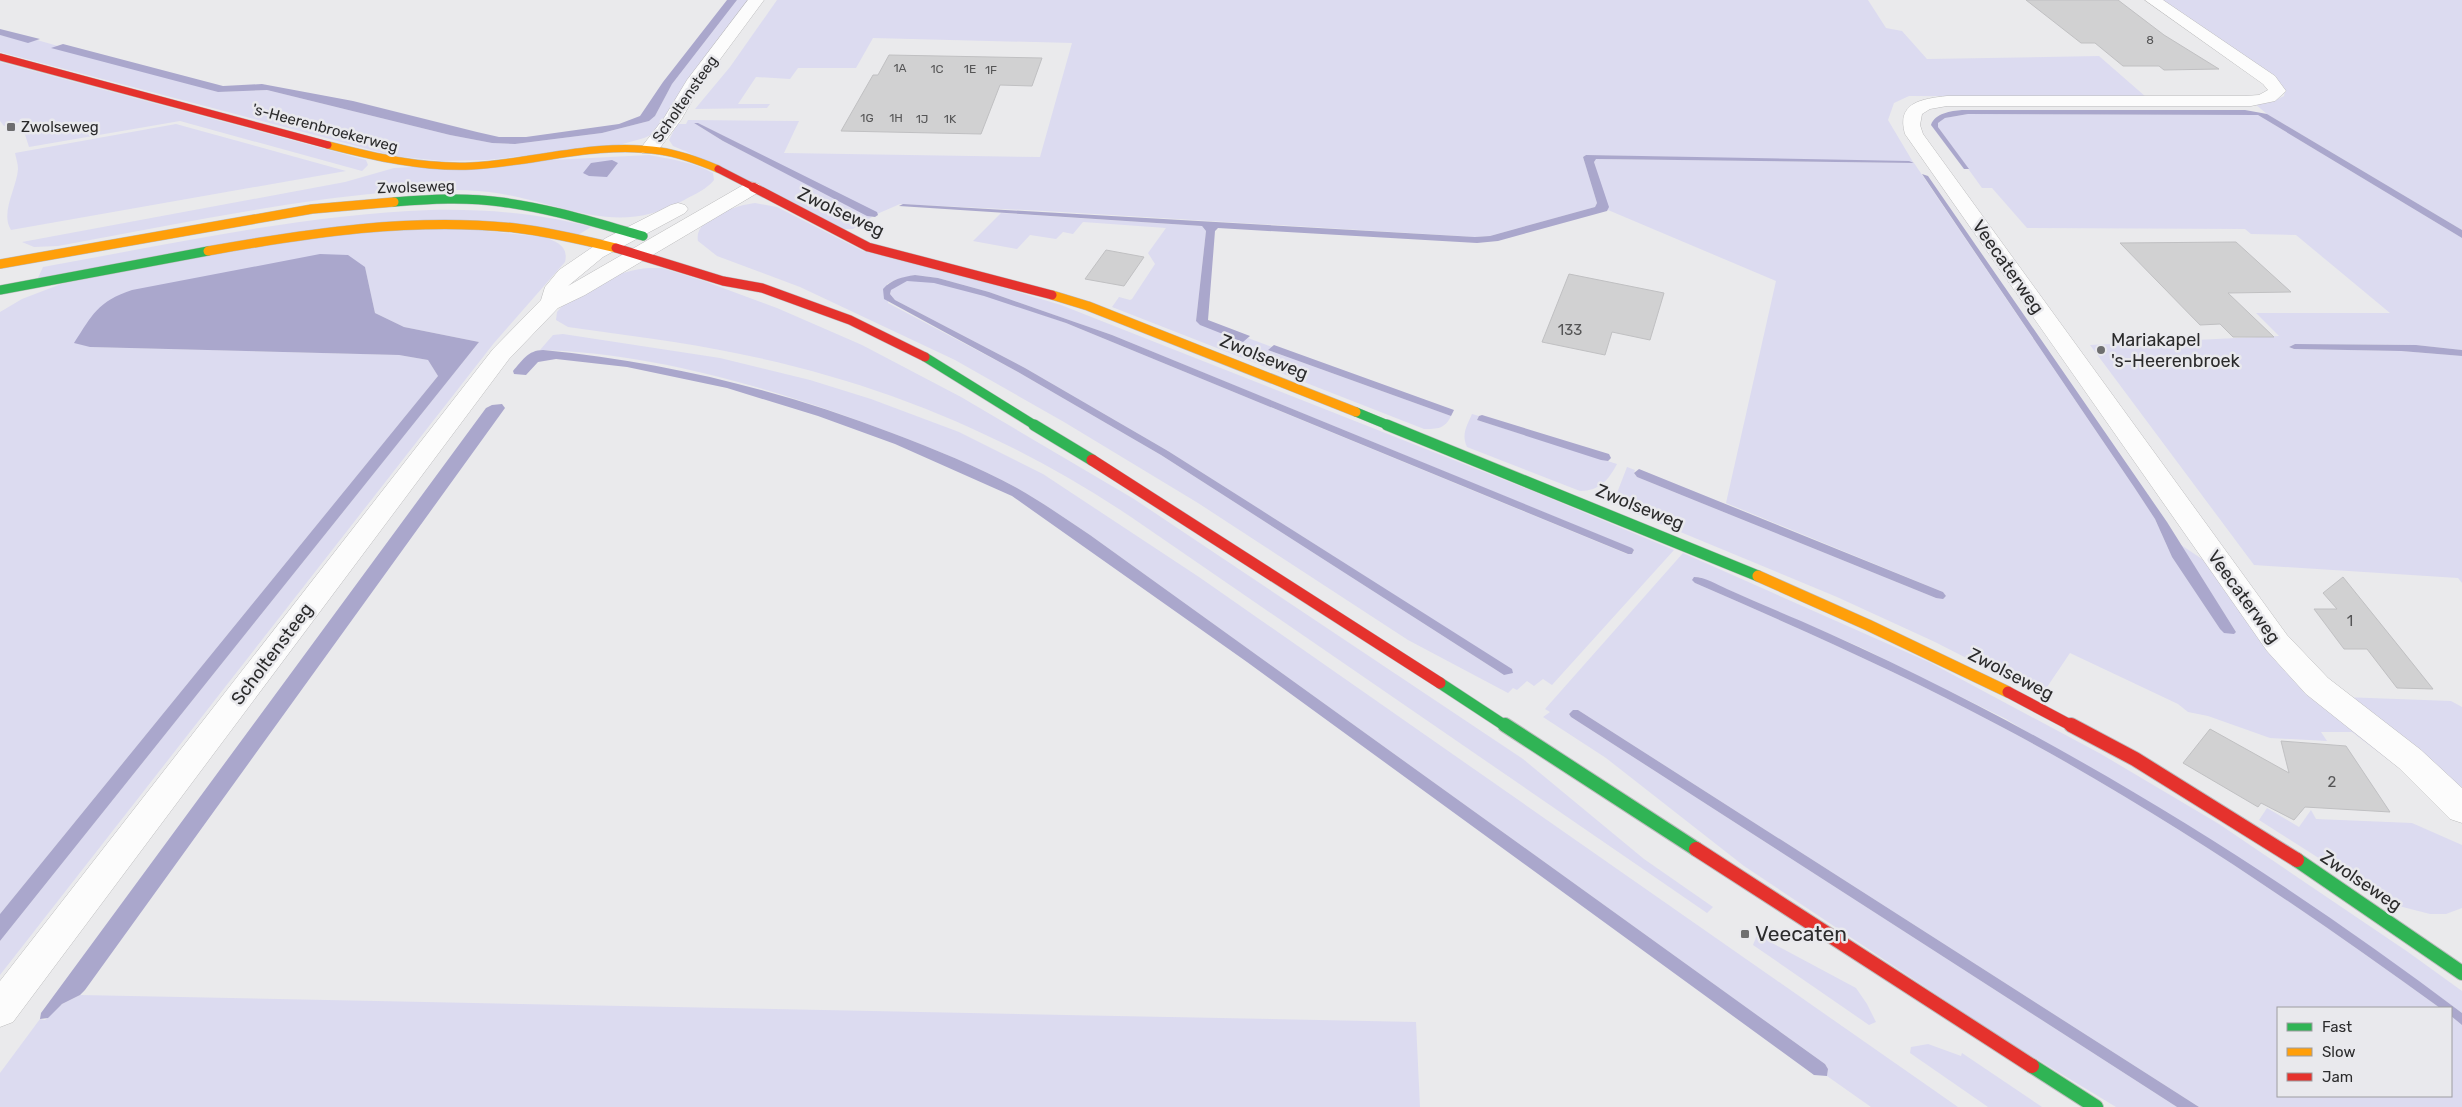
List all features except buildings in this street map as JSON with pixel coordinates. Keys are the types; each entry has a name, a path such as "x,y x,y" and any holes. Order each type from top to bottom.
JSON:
{"main road":[{"name":"'s-Heerenbroekerweg","path":"0,57 397,163 432,166 472,166 572,153 649,149"},
{"name":"Scholtensteeg","path":"649,149 699,160 752,188"},
{"name":"Zwolseweg","path":"752,188 868,247 1005,281 1097,310 1685,544 1892,634 2068,723 2160,774 2277,846 2459,966"},
{"name":"Zwolseweg","path":"0,264 312,209 397,201 499,202 559,212 666,244"},
{"path":"0,290 247,244 362,227 431,224 492,225 540,231 608,246 722,281 762,288 850,320 925,357 1133,485 2096,1107"},
{"path":"743,271 762,288"}],"street":[{"name":"Scholtensteeg","path":"649,149 672,120 693,84 756,0"},
{"name":"Veecaterweg","path":"2153,0 2269,80 2277,91 2274,95 2265,99 2234,102 1947,101 1928,104 1917,109 1912,114 1909,122 1914,134 2277,643 2317,686 2410,759 2462,809"},
{"name":"Scholtensteeg","path":"550,303 557,285 572,271 608,246 734,177"},
{"name":"Scholtensteeg","path":"0,1010 501,354 550,303 637,254 666,244 752,188"}],"shaded area":[{"path":"727,0 737,0 672,84 655,116 649,121 602,133 515,144 492,143 450,135 267,90 218,92 51,48 63,44 223,86 262,84 353,101 499,137 526,137 619,124 640,116 663,82"},
{"path":"737,0 750,0 651,135 619,145 487,160 442,161 394,156 0,52 0,35 28,42 37,40 218,92 267,90 450,135 492,143 515,144 602,133 649,121 655,116 672,84"},
{"path":"777,0 1868,0 1886,28 1902,31 1927,59 2099,56 2146,97 1909,96 1894,103 1888,120 1913,162 1586,155 1583,157 1597,203 1595,207 1490,236 1475,237 900,204 877,214 698,123 694,123 723,141 872,217 853,229 844,229 673,146 669,140 677,124 686,124 688,120 799,121 784,153 1040,157 1072,43 873,38 856,68 798,68 790,79 756,77 738,104 770,104 767,108 695,109 730,67"},
{"path":"2159,0 2462,0 2462,230 2267,114 2255,104 2274,101 2284,96 2285,90"},
{"path":"0,29 40,39 28,43 0,35"},
{"path":"0,62 366,160 368,165 362,171 180,121 29,147 21,122 4,126 0,121"},
{"path":"1962,110 2245,110 2267,114 2462,230 2462,238 2258,115 1968,114 1945,118 1938,123 1938,127 1969,169 1964,169 1931,125 1940,115"},
{"path":"1968,114 2258,115 2462,238 2462,350 2416,345 2295,344 2289,347 2294,349 2401,351 2462,356 2462,583 2458,578 2254,565 2090,345 2279,336 2256,313 2390,313 2296,235 2251,234 2245,229 2027,228 1992,188 1982,188 1938,127 1938,123 1945,118"},
{"path":"694,123 698,123 877,212 878,215 875,217 867,216 723,141"},
{"path":"176,124 346,171 11,230 7,216 18,169 15,153"},
{"path":"649,155 698,166 713,173 714,180 704,189 660,211 635,216 611,217 588,214 489,192 425,190 361,195 286,205 58,246 34,247 22,242 345,182 394,168"},
{"path":"1586,155 1909,161 1914,163 1596,159 1594,162 1609,207 1607,211 1498,241 1477,243 1218,228 1215,231 1208,320 1250,336 1243,342 1200,325 1196,321 1206,231 1202,226 899,206 903,204 1475,237 1490,236 1595,207 1597,203 1583,157"},
{"path":"1595,159 1914,163 2134,487 2155,519 2172,557 2220,629 2236,632 2181,545 2217,569 2453,814 2445,814 2412,778 2352,732 2321,732 2327,741 2270,738 2208,716 2188,712 2178,704 2070,653 2041,696 1935,642 1837,597 1620,507 1617,493 1627,467 1635,470 1634,473 1637,477 1936,598 1946,597 1943,592 1726,503 1776,281 1608,210 1594,162"},
{"path":"612,160 618,163 607,177 589,176 583,173 591,163"},
{"path":"1922,174 1928,176 2167,522 2236,632 2234,634 2224,633 2220,629 2172,557 2155,519"},
{"path":"755,203 777,207 863,251 991,284 1061,305 1530,490 1674,550 1552,685 1543,679 1534,686 1527,681 1517,690 1513,688 1508,693 1408,640 1198,503 1064,422 955,360 800,287 717,256 698,241 698,233 709,219 747,204","holes":["915,275 938,278 989,292 1112,335 1631,548 1634,551 1632,554 1627,554 1066,323 1011,303 970,290 932,281 908,281 899,284 891,290 890,294 895,300 1025,368 1168,451 1511,669 1504,675 1161,455 1018,372 888,303 887,284"]},
{"path":"472,210 511,213 551,218 591,227 578,235 413,221 37,280 43,267 188,240 284,224 382,213"},
{"path":"1001,213 1202,226 1206,231 1196,321 1243,342 1248,338 1272,347 1268,350 1451,416 1443,426 1424,429 1112,307 1119,297 1132,299 1155,264 1148,253 1166,228 1083,222 1073,234 1063,232 1056,239 1030,235 1017,249 973,241"},
{"path":"461,228 543,237 557,242 563,248 566,256 565,262 494,343 0,975 0,941 479,342 404,327 375,313 365,267 90,347 399,355 428,360 438,376 0,914 0,312 22,299 61,284 193,257 335,233"},
{"path":"320,254 348,255 365,267 375,313 404,327 479,342 0,941 0,914 438,376 428,360 399,355 90,347 74,343 91,317 103,304 132,290"},
{"path":"662,268 704,281 777,308 862,345 961,397 1134,499 1523,759 1644,859 1713,907 1707,913 1131,517 1086,488 992,438 894,397 792,366 719,350 568,327 556,320 557,312 587,288 625,272"},
{"path":"915,275 938,278 989,292 1112,335 1634,550 1632,554 1628,554 1066,323 984,296 934,283 907,281 891,290 890,294 895,300 1025,368 1168,451 1512,669 1513,673 1504,675 1161,455 1018,372 884,299 883,289 886,286 898,279"},
{"path":"563,334 720,358 810,380 871,399 959,432 1043,474 1199,577 1958,1107 1871,1107 1827,1076 1828,1069 1825,1064 1090,535 1017,488 971,465 908,439 850,417 763,389 719,377 629,358 540,350 553,335"},
{"path":"2295,344 2416,345 2462,350 2462,356 2401,351 2294,349 2289,347"},
{"path":"1274,345 1454,410 1451,416 1268,350"},
{"path":"543,350 588,355 677,370 806,403 908,439 971,465 1017,488 1090,535 1825,1064 1828,1069 1827,1076 1814,1075 1247,662 1012,496 895,444 818,416 727,388 627,367 556,359 538,362 526,375 514,374 513,371 526,357 533,352"},
{"path":"502,404 505,408 85,990 80,995 62,1004 48,1018 40,1019 41,1013 486,408"},
{"path":"1472,414 1479,416 1477,420 1617,464 1611,475 1603,483 1593,489 1580,491 1467,447 1465,434"},
{"path":"1482,415 1609,454 1611,458 1608,461 1601,460 1477,420"},
{"path":"1639,469 1943,592 1946,596 1943,599 1936,598 1637,477 1634,473"},
{"path":"1683,553 1931,663 2101,754 2219,824 2408,952 2462,991 2462,1013 2343,927 2006,719 1862,648 1699,577 1694,577 1695,583 1887,669 1963,706 2058,757 2225,859 2334,932 2439,1007 2277,1007 2277,1097 2452,1097 2452,1017 2462,1025 2462,1107 2199,1107 1578,710 1569,713 1571,717 2177,1107 2116,1107 1997,1035 1744,866 1606,758 1543,717 1550,712 1545,709"},
{"path":"1694,577 1703,578 1888,661 1975,704 2059,749 2225,848 2305,901 2462,1013 2462,1025 2452,1017 2452,1007 2439,1007 2280,896 2170,824 2058,757 1963,706 1849,651 1692,580"},
{"path":"2343,697 2451,701 2462,707 2462,795"},
{"path":"1573,710 1578,710 2199,1107 2177,1107 1571,717 1569,714"},
{"path":"2267,808 2299,827 2311,810 2316,819 2412,823 2462,845 2462,908 2446,914 2430,914 2391,904 2259,820"},
{"path":"1757,935 1856,988 1876,1022 1869,1025 1753,945"},
{"path":"80,995 1416,1022 1420,1107 0,1107 0,1073 40,1019 45,1020 62,1004"},
{"path":"1928,1044 1961,1056 1962,1053 2042,1107 1988,1107 1910,1053 1911,1047"}],"traffic: fast":[{"path":"394,202 448,199 501,202 555,212 643,236"},
{"path":"0,290 208,251"},
{"path":"925,357 1092,460"},
{"path":"1356,412 1758,576"},
{"path":"1440,683 1696,849"},
{"path":"2297,860 2462,973"},
{"path":"2032,1066 2096,1107"}],"traffic: slow":[{"path":"328,145 416,164 452,166 502,164 596,151 627,149 658,151 689,157 718,169"},
{"path":"0,264 312,209 394,202"},
{"path":"208,251 310,234 412,225 464,225 515,228 566,236 616,248"},
{"path":"1052,295 1088,306 1356,412"},
{"path":"1758,576 1868,625 2008,692"}],"traffic: jam":[{"path":"0,57 328,145"},
{"path":"718,169 868,247 1005,281 1052,295"},
{"path":"616,248 723,281 762,288 850,320 925,357"},
{"path":"1092,460 1440,683"},
{"path":"2008,692 2135,759 2297,860"},
{"path":"1696,849 2032,1066"}],"place":[{"name":"Zwolseweg","path":"11,127"},
{"name":"Mariakapel 's-Heerenbroek","path":"2101,350"},
{"name":"Veecaten","path":"1745,934"}]}
